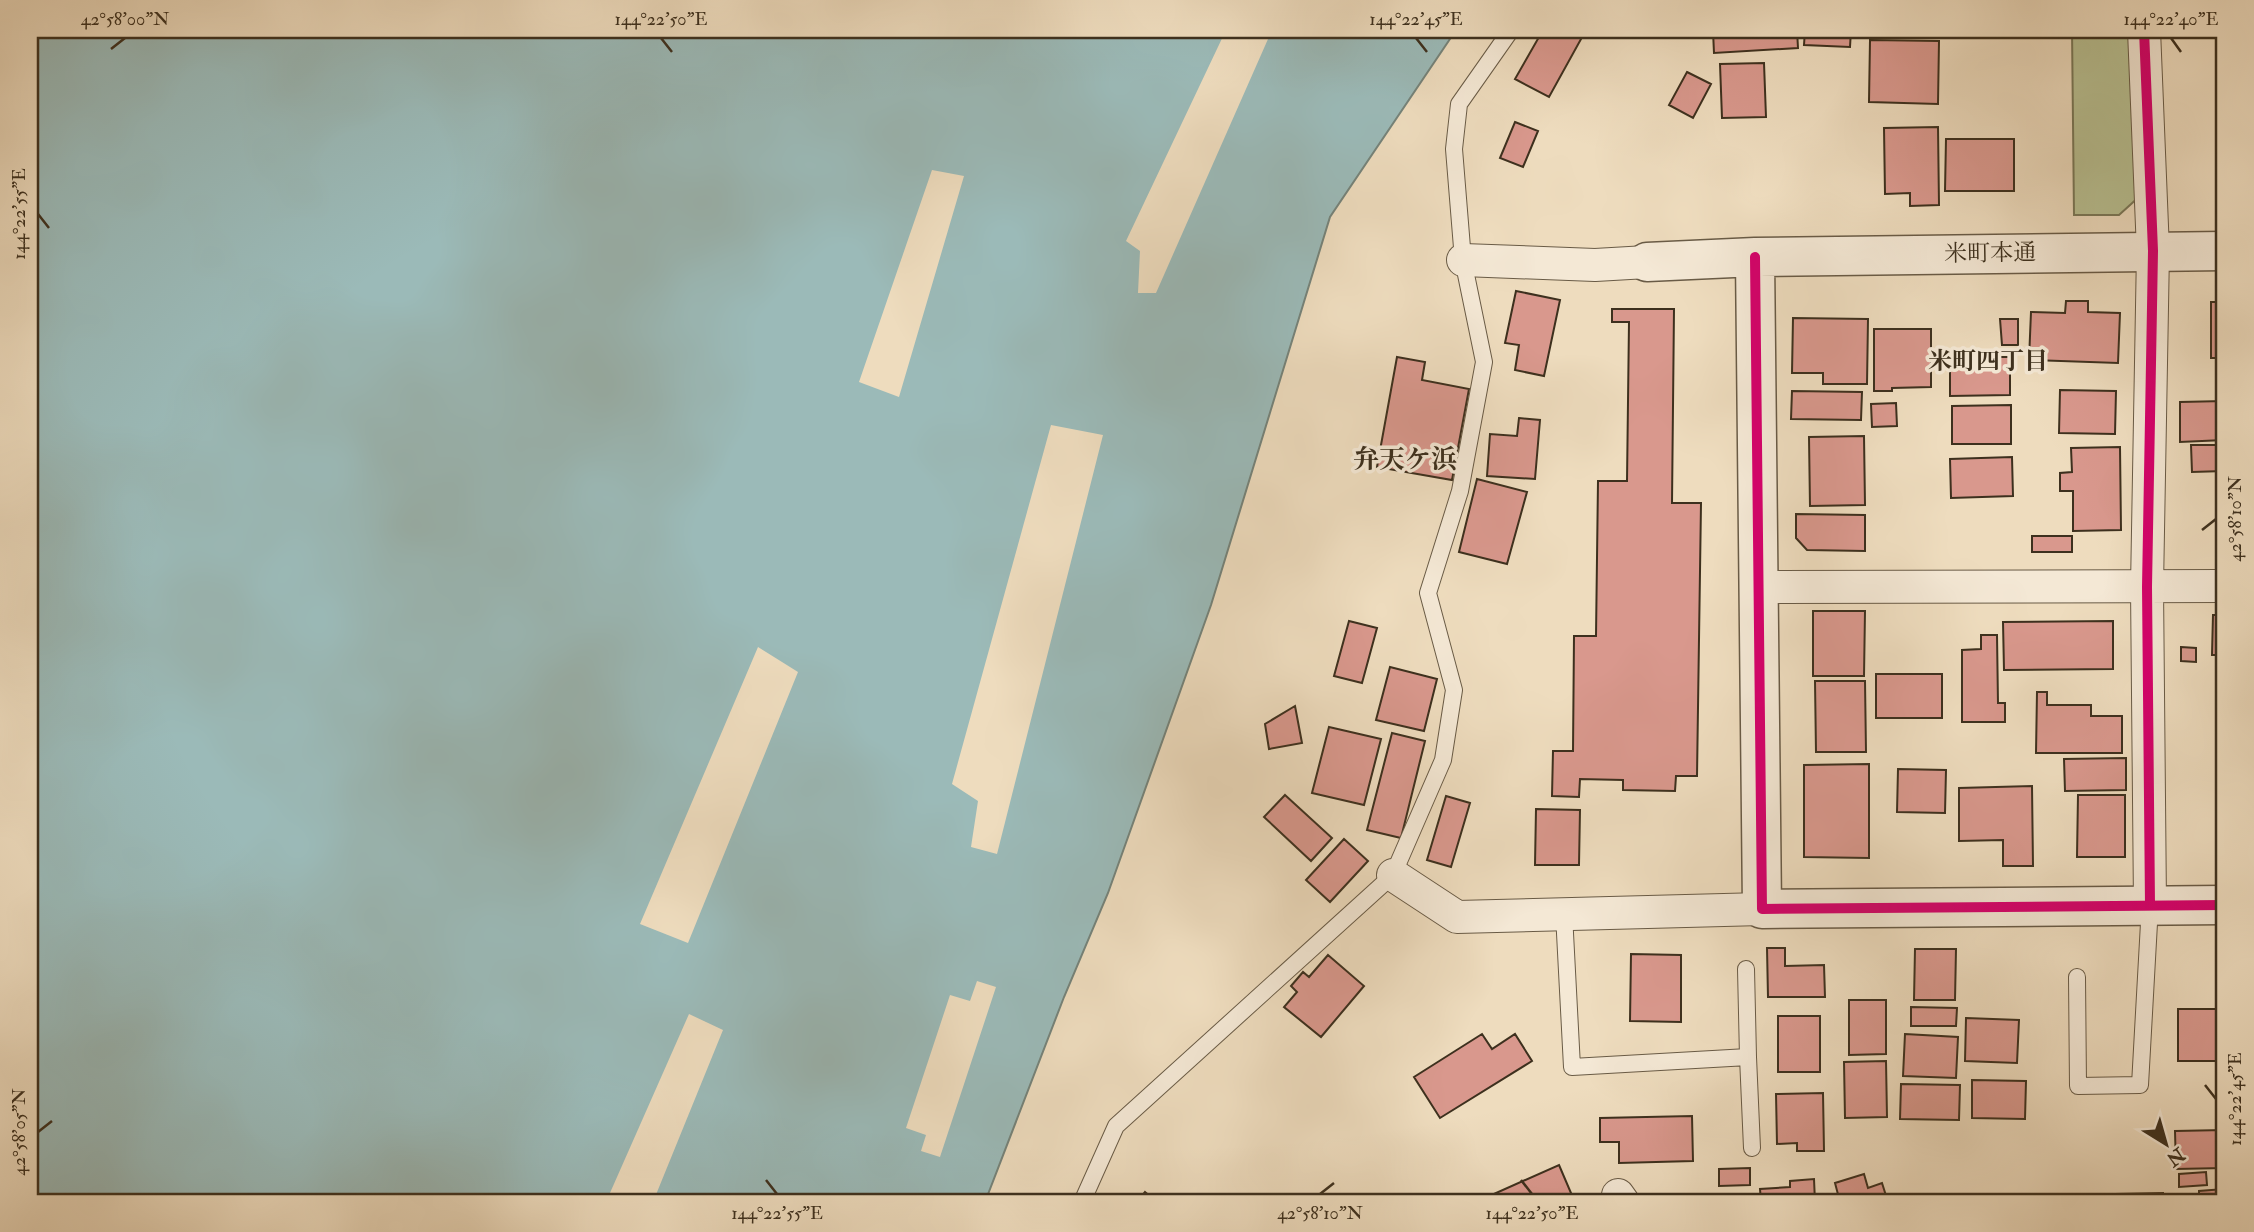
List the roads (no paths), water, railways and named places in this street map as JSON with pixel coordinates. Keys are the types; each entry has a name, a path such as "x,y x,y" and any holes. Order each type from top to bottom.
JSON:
{"street":[{"path":"2144,30 2153,251 2147,587 2150,905"},
{"name":"米町本通","path":"1647,262 1755,257 2224,251"},
{"path":"1755,257 1762,909"},
{"path":"1464,260 1595,265 1647,262"},
{"path":"1760,587 2224,586"},
{"path":"1393,875 1457,917 1762,909 2224,905"}],"lane":[{"path":"1082,1202 1116,1126 1393,875 1443,760 1454,690 1428,593 1460,491 1484,362 1464,260 1454,149 1460,104 1511,30"},
{"path":"2077,977 2078,1086 2140,1085 2150,905"},
{"path":"1564,914 1572,1067 1748,1058"},
{"path":"1746,969 1752,1148"}],"water":[{"path":"30,30 1456,30 1330,217 1211,605 1108,893 1064,997 985,1202 30,1202"}],"district":[{"name":"米町四丁目","path":"1988,361"},
{"name":"弁天ケ浜","path":"1405,460"}]}
